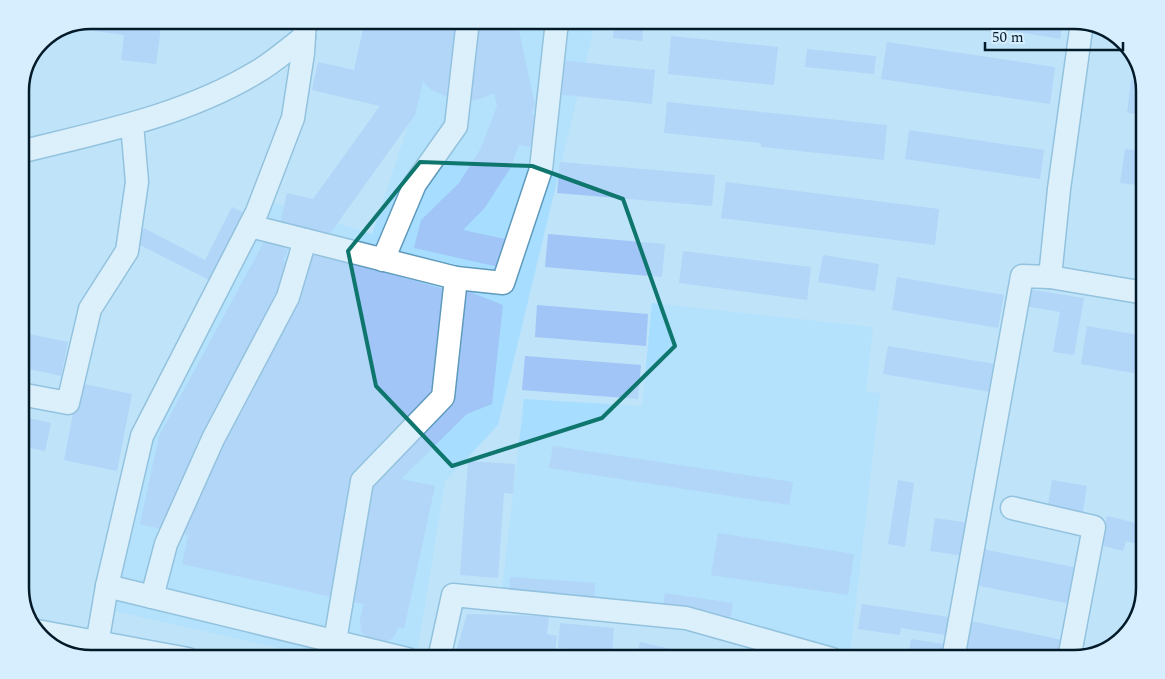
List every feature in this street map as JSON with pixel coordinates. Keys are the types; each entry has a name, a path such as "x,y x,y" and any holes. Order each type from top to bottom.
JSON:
{"street":[{"path":"29,150 132,124 206,99 256,72 304,29"},
{"path":"101,650 107,586 142,436 257,212 293,118 305,29"},
{"path":"383,260 415,184 456,126 467,29"},
{"path":"250,226 456,278 503,283 541,168 556,29"},
{"path":"1050,277 1059,189 1081,29"},
{"path":"29,396 68,403 90,309 127,251 137,182 132,124"},
{"path":"152,597 166,544 213,438 288,297 305,240"},
{"path":"955,650 1022,276 1050,277 1136,291"},
{"path":"335,641 362,481 443,397 456,278"},
{"path":"1012,508 1094,527 1071,650"},
{"path":"107,586 372,650"},
{"path":"441,650 453,595 686,618 800,650"},
{"path":"52,636 92,650"}],"highlighted area":[{"path":"420,162 532,166 623,199 675,346 602,418 452,466 376,386 348,251"}],"shaded area":[{"path":"440,29 594,29 498,425 445,482 417,650 289,650 114,611 144,462 192,346 268,201 372,234"},
{"path":"652,303 873,327 866,392 880,393 851,650 832,650 728,622 501,597 524,399 642,406"}],"building":[{"path":"161,29 156,64 121,60 124,35 84,30"},
{"path":"363,29 518,29 535,105 531,114 541,116 534,148 519,145 511,167 484,209 463,230 510,240 503,268 414,248 421,220 459,183 481,148 497,106 494,93 480,99 455,100 432,90 423,82 415,115 329,235 280,224 287,193 313,199 380,106 312,90 318,62 354,70"},
{"path":"614,29 643,29 642,41 613,38"},
{"path":"1001,29 1062,29 1060,39"},
{"path":"671,36 778,47 774,85 668,74"},
{"path":"887,42 1055,67 1050,104 881,79"},
{"path":"807,49 876,56 874,74 805,67"},
{"path":"560,60 655,70 652,104 557,94"},
{"path":"1131,80 1135,80 1136,114 1127,113"},
{"path":"667,102 887,125 884,160 761,147 761,143 664,133"},
{"path":"909,130 1044,150 1040,179 905,159"},
{"path":"1125,149 1136,150 1136,185 1120,183"},
{"path":"560,162 715,175 712,206 557,193"},
{"path":"726,182 939,209 935,245 721,218"},
{"path":"232,207 247,214 213,282 136,243 144,228 205,260"},
{"path":"548,234 665,244 662,277 545,267"},
{"path":"266,238 288,250 283,260 303,271 308,251 444,289 465,290 503,305 492,404 467,414 401,479 435,486 404,629 399,627 393,638 381,644 369,641 361,631 360,619 364,604 182,564 188,535 140,524 159,436","holes":["281,288 296,296 288,322 254,383 235,373","222,397 240,407 216,449 196,445"]},
{"path":"683,251 811,267 807,300 679,283"},
{"path":"823,255 879,264 875,291 818,282"},
{"path":"897,277 1004,295 998,328 892,310"},
{"path":"1027,289 1084,298 1074,355 1053,352 1060,312 1025,306"},
{"path":"537,305 648,314 646,346 535,337"},
{"path":"1087,326 1136,334 1136,373 1081,364"},
{"path":"29,334 68,342 61,376 29,369"},
{"path":"888,346 995,364 991,392 883,374"},
{"path":"525,356 641,365 638,399 522,390"},
{"path":"79,383 132,394 117,471 64,460"},
{"path":"29,418 51,423 45,451 29,448"},
{"path":"553,446 793,482 789,505 549,468"},
{"path":"468,461 515,464 513,494 504,493 498,578 460,575"},
{"path":"898,480 914,483 905,547 888,544"},
{"path":"1052,480 1087,486 1082,518 1047,512"},
{"path":"1107,516 1136,523 1136,544 1126,541 1123,551 1100,545"},
{"path":"935,518 970,523 965,556 930,551"},
{"path":"718,533 854,554 848,595 711,575"},
{"path":"982,549 1078,568 1071,604 975,585"},
{"path":"510,577 595,583 594,602 509,595"},
{"path":"665,593 733,603 730,622 662,611"},
{"path":"862,604 949,617 946,635 901,628 900,635 858,629"},
{"path":"467,614 549,616 547,634 557,636 555,650 457,650"},
{"path":"966,620 1063,640 1061,650 960,650"},
{"path":"560,623 614,628 612,650 558,648"},
{"path":"911,639 944,644 943,650 909,650"},
{"path":"640,642 676,650 638,650"}]}
